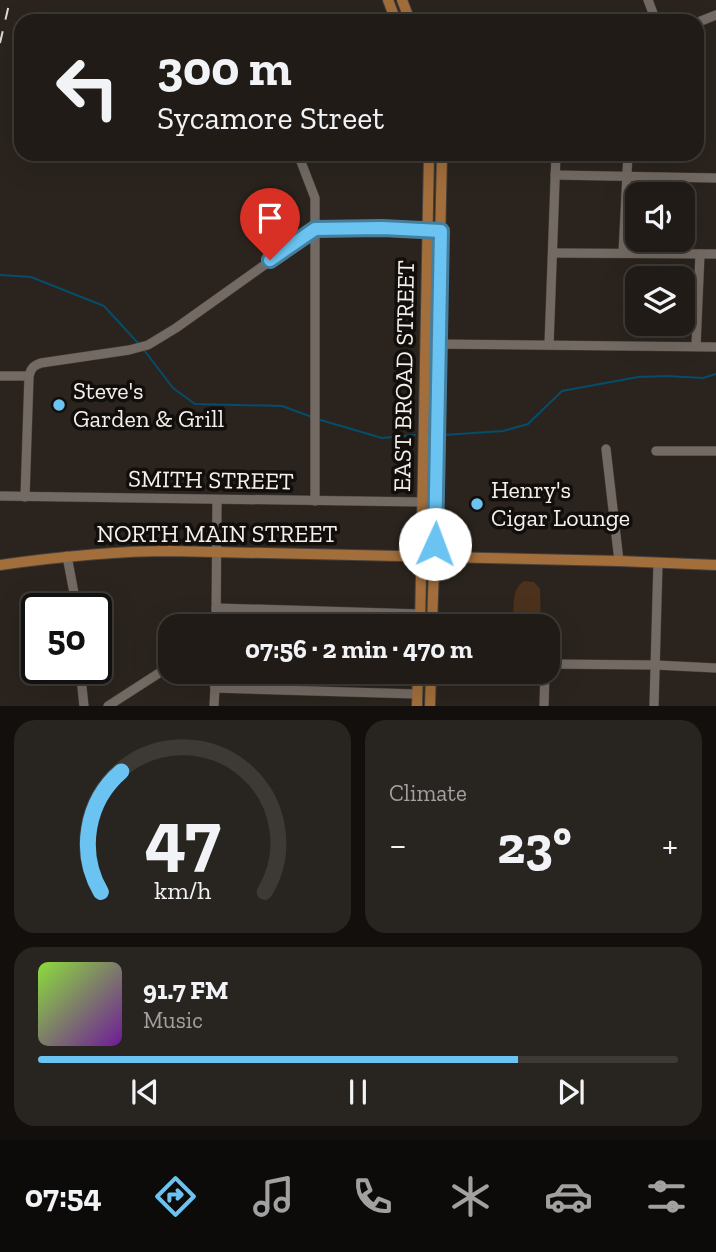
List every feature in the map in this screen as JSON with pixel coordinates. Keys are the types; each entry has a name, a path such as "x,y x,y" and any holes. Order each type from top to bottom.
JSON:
{"main road":[{"name":"EAST BROAD STREET","path":"420,614 429,161"},
{"name":"EAST BROAD STREET","path":"432,614 442,161"},
{"path":"424,412 436,412"},
{"path":"423,462 435,463"},
{"name":"NORTH MAIN STREET","path":"0,565 126,551 217,551 716,565"},
{"path":"417,684 417,706"},
{"path":"430,706 431,684"}],"street":[{"path":"301,161 315,198 315,500"},
{"path":"549,345 556,161"},
{"path":"623,253 628,161"},
{"path":"555,175 716,178"},
{"path":"26,497 31,368 41,363 148,345 315,229 441,231"},
{"path":"553,253 716,254"},
{"path":"696,346 700,254"},
{"path":"425,344 716,347"},
{"path":"0,376 29,376"},
{"path":"606,449 618,561"},
{"path":"656,451 716,451"},
{"name":"SMITH STREET","path":"0,496 422,502"},
{"path":"216,614 217,500"},
{"path":"67,556 74,593"},
{"path":"654,706 658,563"},
{"path":"216,608 420,614"},
{"path":"560,664 716,668"},
{"path":"110,705 158,674"},
{"path":"82,684 84,706"},
{"path":"214,684 214,706"},
{"path":"215,688 216,684"},
{"path":"544,706 545,684"},
{"path":"215,688 417,694"}],"shaded area":[{"path":"524,581 534,582 540,589 541,614 513,614 515,596"}],"waterway":[{"path":"0,275 31,277 104,306 138,343"},
{"path":"144,350 173,388 195,404 282,406 312,417"},
{"path":"443,435 503,431 528,424 562,391 638,377 703,378 716,374"},
{"path":"317,419 382,438 415,435"}],"railway":[{"path":"0,43 10,0"}],"place":[{"name":"Steve's Garden & Grill","path":"59,405"},
{"name":"Henry's Cigar Lounge","path":"477,504"}],"route":[{"path":"270,260 315,229 441,231 435,544"}]}
